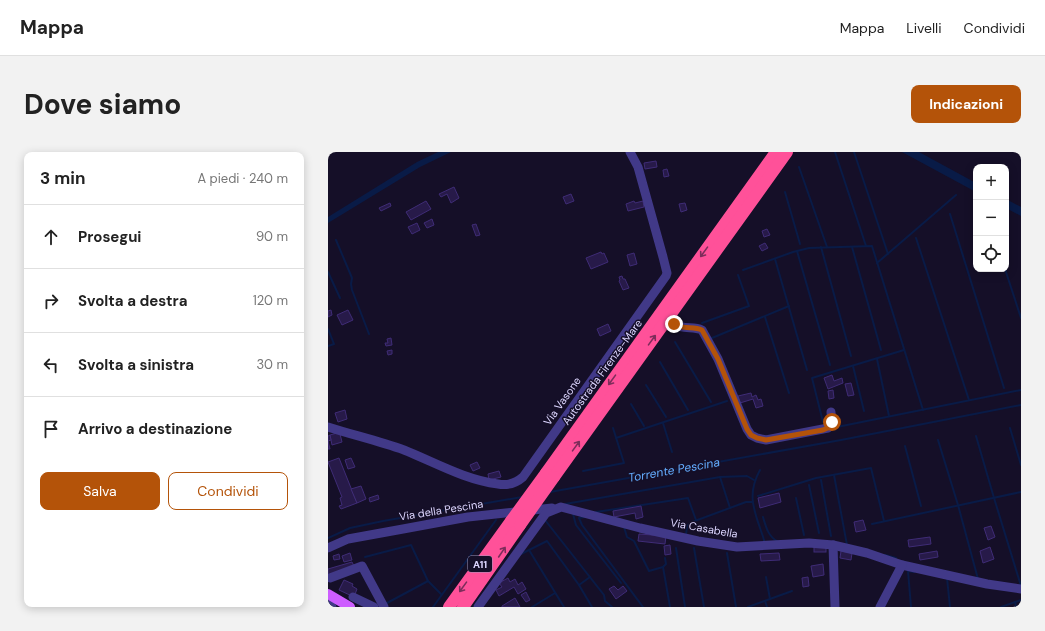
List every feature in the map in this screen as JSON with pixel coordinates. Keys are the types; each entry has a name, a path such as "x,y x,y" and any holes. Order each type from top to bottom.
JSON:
{"highway":[{"name":"Autostrada Firenze-Mare","path":"550,475 776,152"},
{"name":"Autostrada Firenze-Mare","path":"449,607 515,523 787,152"},
{"name":"Autostrada Firenze-Mare","path":"463,607 515,523"}],"main road":[{"path":"328,594 352,602"}],"street":[{"name":"Via Vasone","path":"328,427 391,446 482,481 499,485 515,483 523,477 650,307 667,273 638,167 630,152"},
{"path":"674,324 678,327 698,328 702,330 724,370 747,429 754,437 766,440 826,429 832,424 831,412"},
{"path":"478,607 546,513 561,507"},
{"name":"Via Casabella","path":"561,507 640,528 698,541 737,547 809,543 833,545 867,553 902,565 987,584 1021,589"},
{"name":"Via della Pescina","path":"328,548 348,539 468,517 561,507"},
{"path":"833,545 835,607"},
{"path":"880,607 902,565"},
{"path":"330,578 362,566 384,607"},
{"path":"328,602 332,607"},
{"path":"352,602 374,607"}],"water":[{"path":"438,152 451,152 420,167 328,223 328,217 417,162"},
{"path":"902,152 919,152 973,181 973,190"},
{"path":"1009,201 1021,207 1021,216 1009,210"}],"building":[{"path":"656,161 657,167 645,169 644,163"},
{"path":"667,169 669,176 664,177 663,170"},
{"path":"454,187 459,198 451,203 447,194 441,197 439,194"},
{"path":"571,194 574,201 566,204 563,197"},
{"path":"426,201 431,209 411,220 406,212"},
{"path":"634,201 635,203 643,201 644,207 628,211 626,204"},
{"path":"390,203 391,206 381,211 379,208"},
{"path":"685,203 687,210 681,212 679,204"},
{"path":"432,219 434,225 427,228 424,223"},
{"path":"417,223 420,230 412,234 408,227"},
{"path":"476,224 480,235 476,236 472,225"},
{"path":"767,229 770,235 764,237 762,231"},
{"path":"765,243 768,248 762,251 759,246"},
{"path":"601,252 602,254 604,253 608,262 591,269 586,258"},
{"path":"634,253 637,264 630,266 627,255"},
{"path":"622,276 629,288 623,290 619,281 619,277"},
{"path":"331,310 332,315 328,317 328,311"},
{"path":"348,310 353,320 342,325 337,315"},
{"path":"608,324 611,331 600,336 597,329"},
{"path":"391,338 392,345 386,346 385,343 388,343 387,339"},
{"path":"392,350 392,354 388,355 387,351"},
{"path":"832,375 834,381 842,378 843,383 828,389 824,378"},
{"path":"851,383 854,395 848,396 845,384"},
{"path":"833,390 834,398 829,399 828,391"},
{"path":"751,393 752,397 756,395 758,400 761,399 763,406 756,408 753,399 740,403 738,396"},
{"path":"345,410 347,419 338,422 335,413"},
{"path":"337,433 340,434 342,442 332,445 330,435"},
{"path":"330,435 331,440 328,441 328,436"},
{"path":"339,458 357,503 341,509 339,506 342,505 340,498 342,497 328,462"},
{"path":"351,458 355,467 348,469 345,460"},
{"path":"477,462 480,468 473,471 470,465"},
{"path":"499,471 501,477 489,480 488,474"},
{"path":"361,486 366,499 357,503 351,489"},
{"path":"779,493 781,502 760,508 758,498"},
{"path":"378,495 379,499 370,502 369,498"},
{"path":"641,506 643,517 636,519 635,513 614,517 613,511"},
{"path":"863,520 866,530 856,532 854,522"},
{"path":"991,526 995,537 988,540 984,528"},
{"path":"639,534 666,536 665,544 638,541"},
{"path":"930,537 931,544 909,547 908,540"},
{"path":"670,545 671,554 665,555 664,546"},
{"path":"814,546 826,546 826,552 814,552"},
{"path":"990,547 994,559 983,563 980,551"},
{"path":"841,551 852,553 851,560 840,558"},
{"path":"937,551 938,557 920,560 919,554"},
{"path":"350,553 352,560 344,562 342,556"},
{"path":"779,553 780,560 761,561 760,554"},
{"path":"339,554 340,559 334,560 333,556"},
{"path":"352,562 354,566 328,577 328,569"},
{"path":"823,564 824,575 813,577 811,566"},
{"path":"808,577 809,586 803,587 802,578"},
{"path":"508,578 510,582 515,579 518,585 522,582 526,589 518,594 514,587 499,596 496,590 502,587 499,583"},
{"path":"344,580 353,584 352,586 357,589 354,597 339,590"},
{"path":"614,586 618,590 623,586 627,591 616,599 609,589"},
{"path":"526,592 530,600 526,602 521,595"},
{"path":"515,598 520,607 502,607 502,606"}],"waterway":[{"path":"835,152 866,246"},
{"path":"854,152 888,254"},
{"path":"799,167 827,247"},
{"path":"785,192 800,244"},
{"path":"877,263 956,195"},
{"path":"950,214 1004,388"},
{"path":"916,238 969,400"},
{"path":"336,240 352,278 352,290 369,334"},
{"path":"743,270 793,252 809,248 872,246 923,410"},
{"path":"821,247 851,356"},
{"path":"852,247 881,350"},
{"path":"797,251 830,365"},
{"path":"775,259 807,370"},
{"path":"328,272 340,298"},
{"path":"1006,272 1021,318"},
{"path":"702,323 749,306 738,275"},
{"path":"712,338 789,306"},
{"path":"765,317 789,393"},
{"path":"328,329 334,344 328,346"},
{"path":"675,342 711,402"},
{"path":"823,422 812,378 904,350"},
{"path":"877,359 889,416"},
{"path":"660,362 688,410"},
{"path":"853,366 864,411"},
{"path":"646,385 666,417"},
{"path":"837,427 1021,390"},
{"path":"616,438 727,401"},
{"path":"631,404 644,426"},
{"name":"Torrente Pescina","path":"550,492 841,440 1021,405"},
{"path":"663,423 672,452"},
{"path":"583,471 624,463 613,428"},
{"path":"1010,428 1021,465"},
{"path":"976,436 1021,586"},
{"path":"938,440 958,505 978,579"},
{"path":"905,446 921,506"},
{"path":"758,496 816,478 871,468 884,521"},
{"path":"760,470 753,489 753,505 764,543"},
{"path":"834,475 847,545"},
{"path":"565,504 720,477 747,476 754,480"},
{"path":"720,477 730,508"},
{"path":"821,480 831,536"},
{"path":"809,485 819,533"},
{"path":"872,524 1021,492"},
{"name":"Torrente Pescina","path":"328,538 350,528 383,521 522,497"},
{"path":"596,512 688,498 696,520"},
{"path":"796,498 804,535"},
{"path":"686,535 687,526 692,522 746,502 752,502"},
{"path":"573,514 576,525 621,583"},
{"path":"585,517 579,518 582,525 643,607"},
{"path":"763,517 769,534 777,541"},
{"path":"433,607 496,520"},
{"path":"545,520 604,595 605,601 612,607"},
{"path":"624,527 627,537 634,541 649,571 663,567 666,564 665,558"},
{"path":"521,554 547,541 579,585 592,607"},
{"path":"365,557 411,545 428,581 441,594"},
{"path":"676,548 685,607"},
{"path":"694,548 704,607"},
{"path":"529,550 564,607"},
{"path":"727,553 736,607"},
{"path":"885,555 896,558"},
{"path":"663,567 670,607"},
{"path":"911,607 908,571 914,572"},
{"path":"579,585 590,577"},
{"path":"766,577 770,599"},
{"path":"947,578 950,607"},
{"path":"387,603 428,581"},
{"path":"748,607 792,591"},
{"path":"532,607 555,593"},
{"path":"1001,607 1021,600"},
{"path":"765,601 767,607"},
{"path":"1015,602 1016,607"}],"route":[{"path":"674,324 678,327 698,328 702,330 724,370 747,429 754,437 761,440 766,440 823,430 830,427 832,422"}]}
